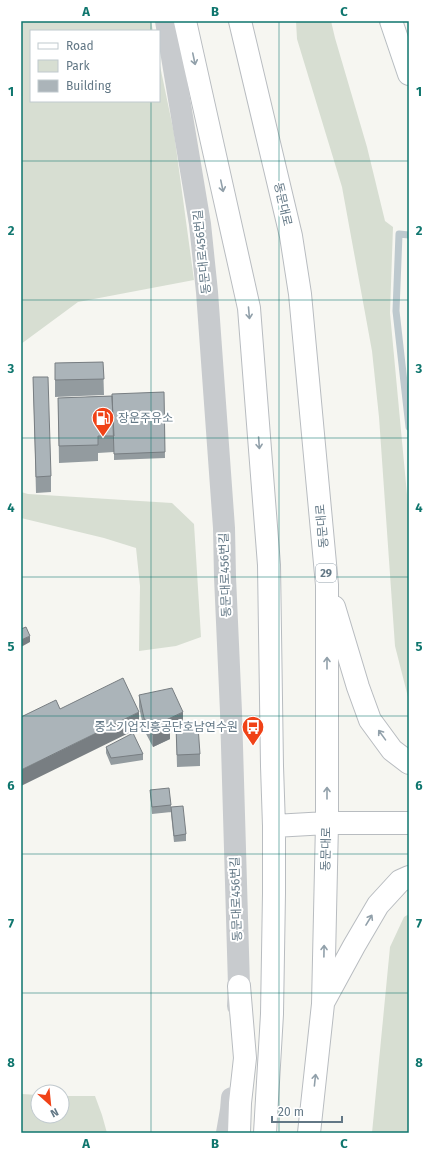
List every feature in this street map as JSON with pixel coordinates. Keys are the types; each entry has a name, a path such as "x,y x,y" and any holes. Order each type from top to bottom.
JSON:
{"main road":[{"path":"185,21 249,308 269,566 274,826 272,1014 265,1133"},
{"name":"동문대로","path":"240,21 291,236 300,294 327,585 327,823 323,1004 310,1133"},
{"path":"391,21 409,74"},
{"path":"327,585 358,687 370,720 392,750 409,763"},
{"path":"274,826 327,823 409,822"},
{"path":"323,1004 378,905 400,881 409,877"},
{"path":"239,986 245,1058 240,1103 239,1133"}],"street":[{"name":"동문대로456번길","path":"166,21 200,224 207,292 224,528 239,986 231,1110 227,1133"}],"green space":[{"path":"21,21 151,21 153,30 30,30 30,102 160,102 160,66 174,133 194,280 78,302 21,344"},
{"path":"296,21 331,21 367,147 385,221 393,227 390,313 409,516 409,701 395,646 379,417 372,351 342,187 297,39"},
{"path":"21,492 28,494 172,503 194,524 201,637 176,646 139,651 140,586 136,548 104,538 21,518"},
{"path":"409,914 409,1133 372,1133 390,947 404,917"},
{"path":"21,1093 30,1094 30,1124 70,1124 70,1096 95,1096 107,1133 21,1133"}],"building":[{"path":"103,362 104,379 55,380 55,363"},
{"path":"33,377 48,377 51,476 36,477"},
{"path":"164,392 165,452 114,454 112,394"},
{"path":"112,396 114,436 98,436 98,445 59,446 58,398"},
{"path":"26,627 30,636 21,640 21,629"},
{"path":"123,678 139,712 21,770 21,717 56,700 60,709"},
{"path":"172,688 183,712 166,720 170,727 153,735 144,718 139,695"},
{"path":"198,726 200,754 177,755 176,727"},
{"path":"133,733 143,754 111,758 106,747"},
{"path":"169,788 171,805 152,807 150,790"},
{"path":"183,806 186,834 174,836 171,807"}],"waterway":[{"path":"409,235 399,234 396,311 409,427"}],"place":[{"name":"장운주유소","path":"103,438"},
{"name":"중소기업진흥공단호남연수원","path":"253,746"}]}
